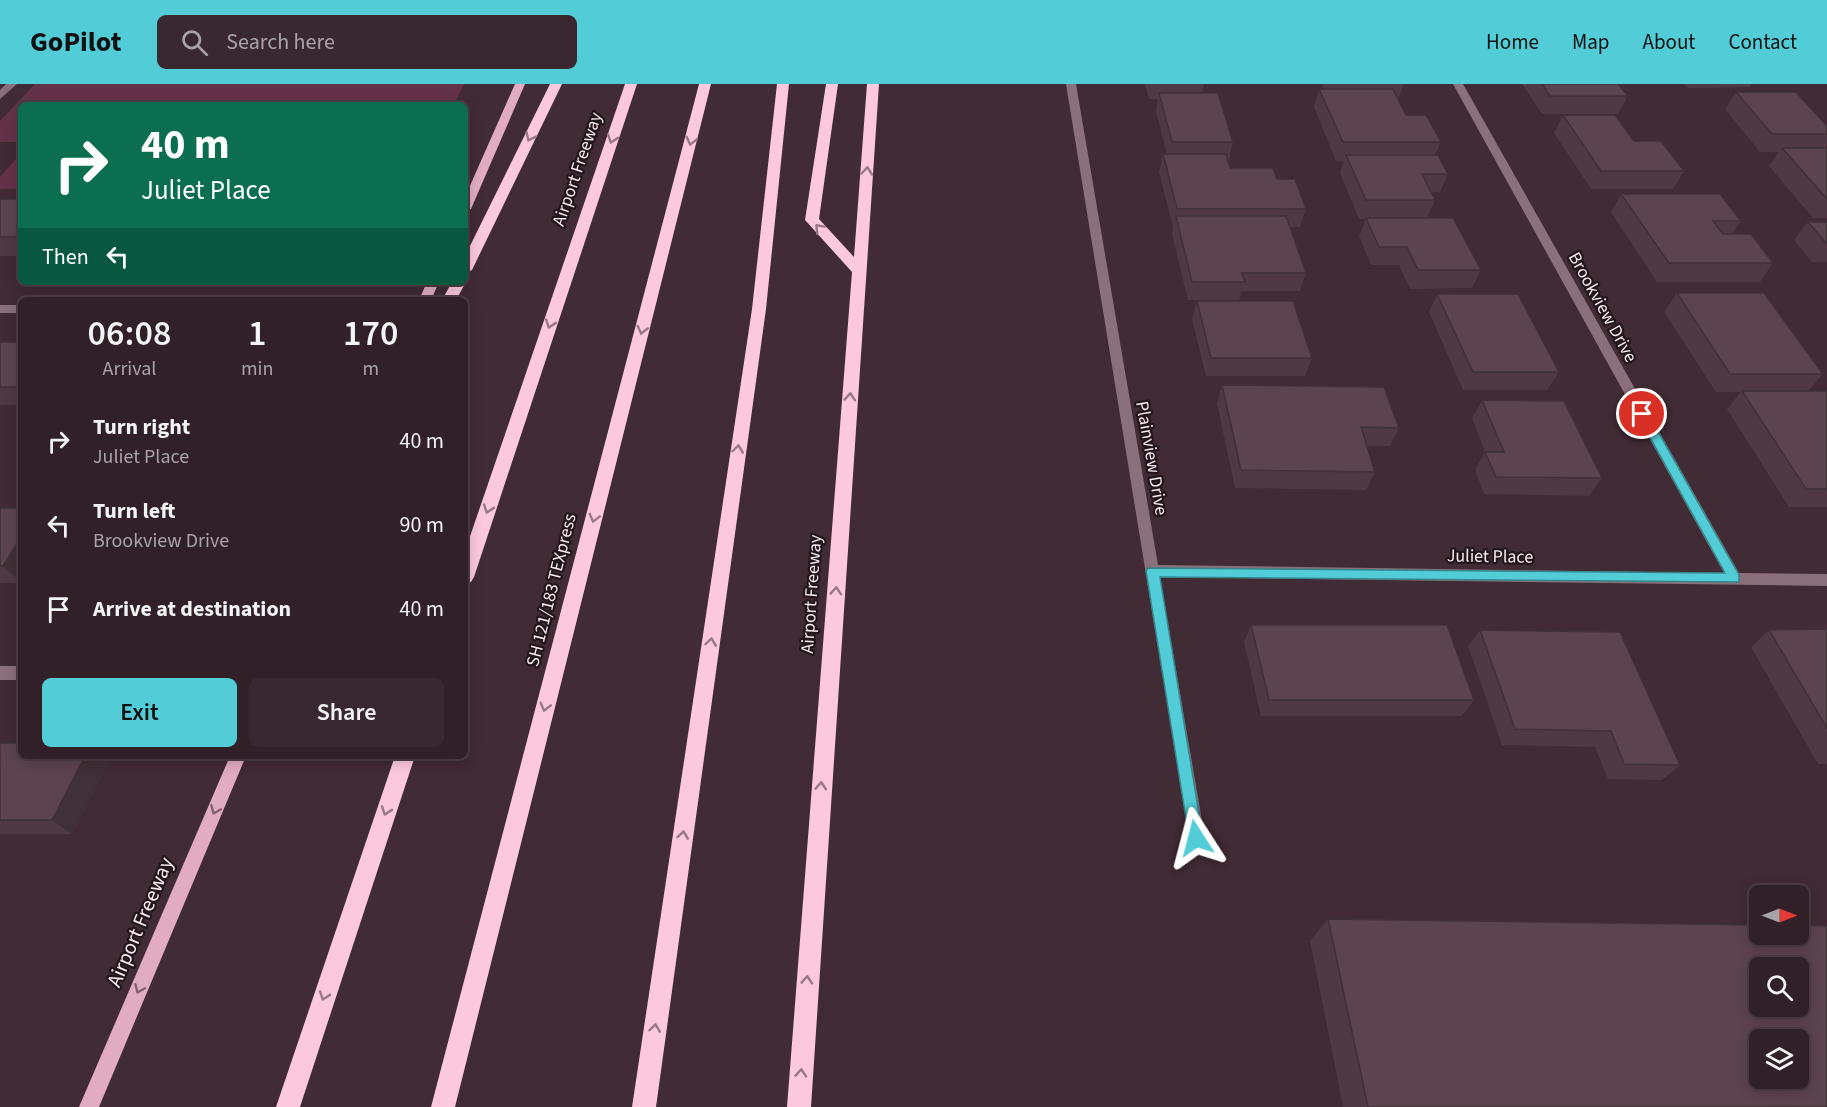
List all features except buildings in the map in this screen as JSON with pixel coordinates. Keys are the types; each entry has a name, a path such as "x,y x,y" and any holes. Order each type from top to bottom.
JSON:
{"highway":[{"path":"468,264 556,84"},
{"name":"Airport Freeway","path":"468,568 631,84"},
{"name":"SH 121/183 TEXpress","path":"443,1107 705,84"},
{"path":"646,1097 759,309 783,84"},
{"path":"832,84 812,220 859,271"},
{"name":"Airport Freeway","path":"799,1107 873,84"},
{"path":"288,1107 404,759"}],"main road":[{"path":"468,202 520,84"},
{"name":"Airport Freeway","path":"89,1107 237,759"}],"street":[{"path":"0,96 12,84"},
{"name":"Plainview Drive","path":"1071,84 1196,838"},
{"name":"Brookview Drive","path":"1458,84 1735,579"},
{"path":"0,309 18,309"},
{"name":"Juliet Place","path":"1153,571 1827,580"},
{"path":"0,673 18,673"}],"shaded area":[{"path":"35,84 464,84 455,102 18,102 18,142 0,142 0,121"},
{"path":"18,156 18,189 0,189 0,177"}],"route":[{"path":"1196,838 1153,571 1735,579 1642,414"}]}
